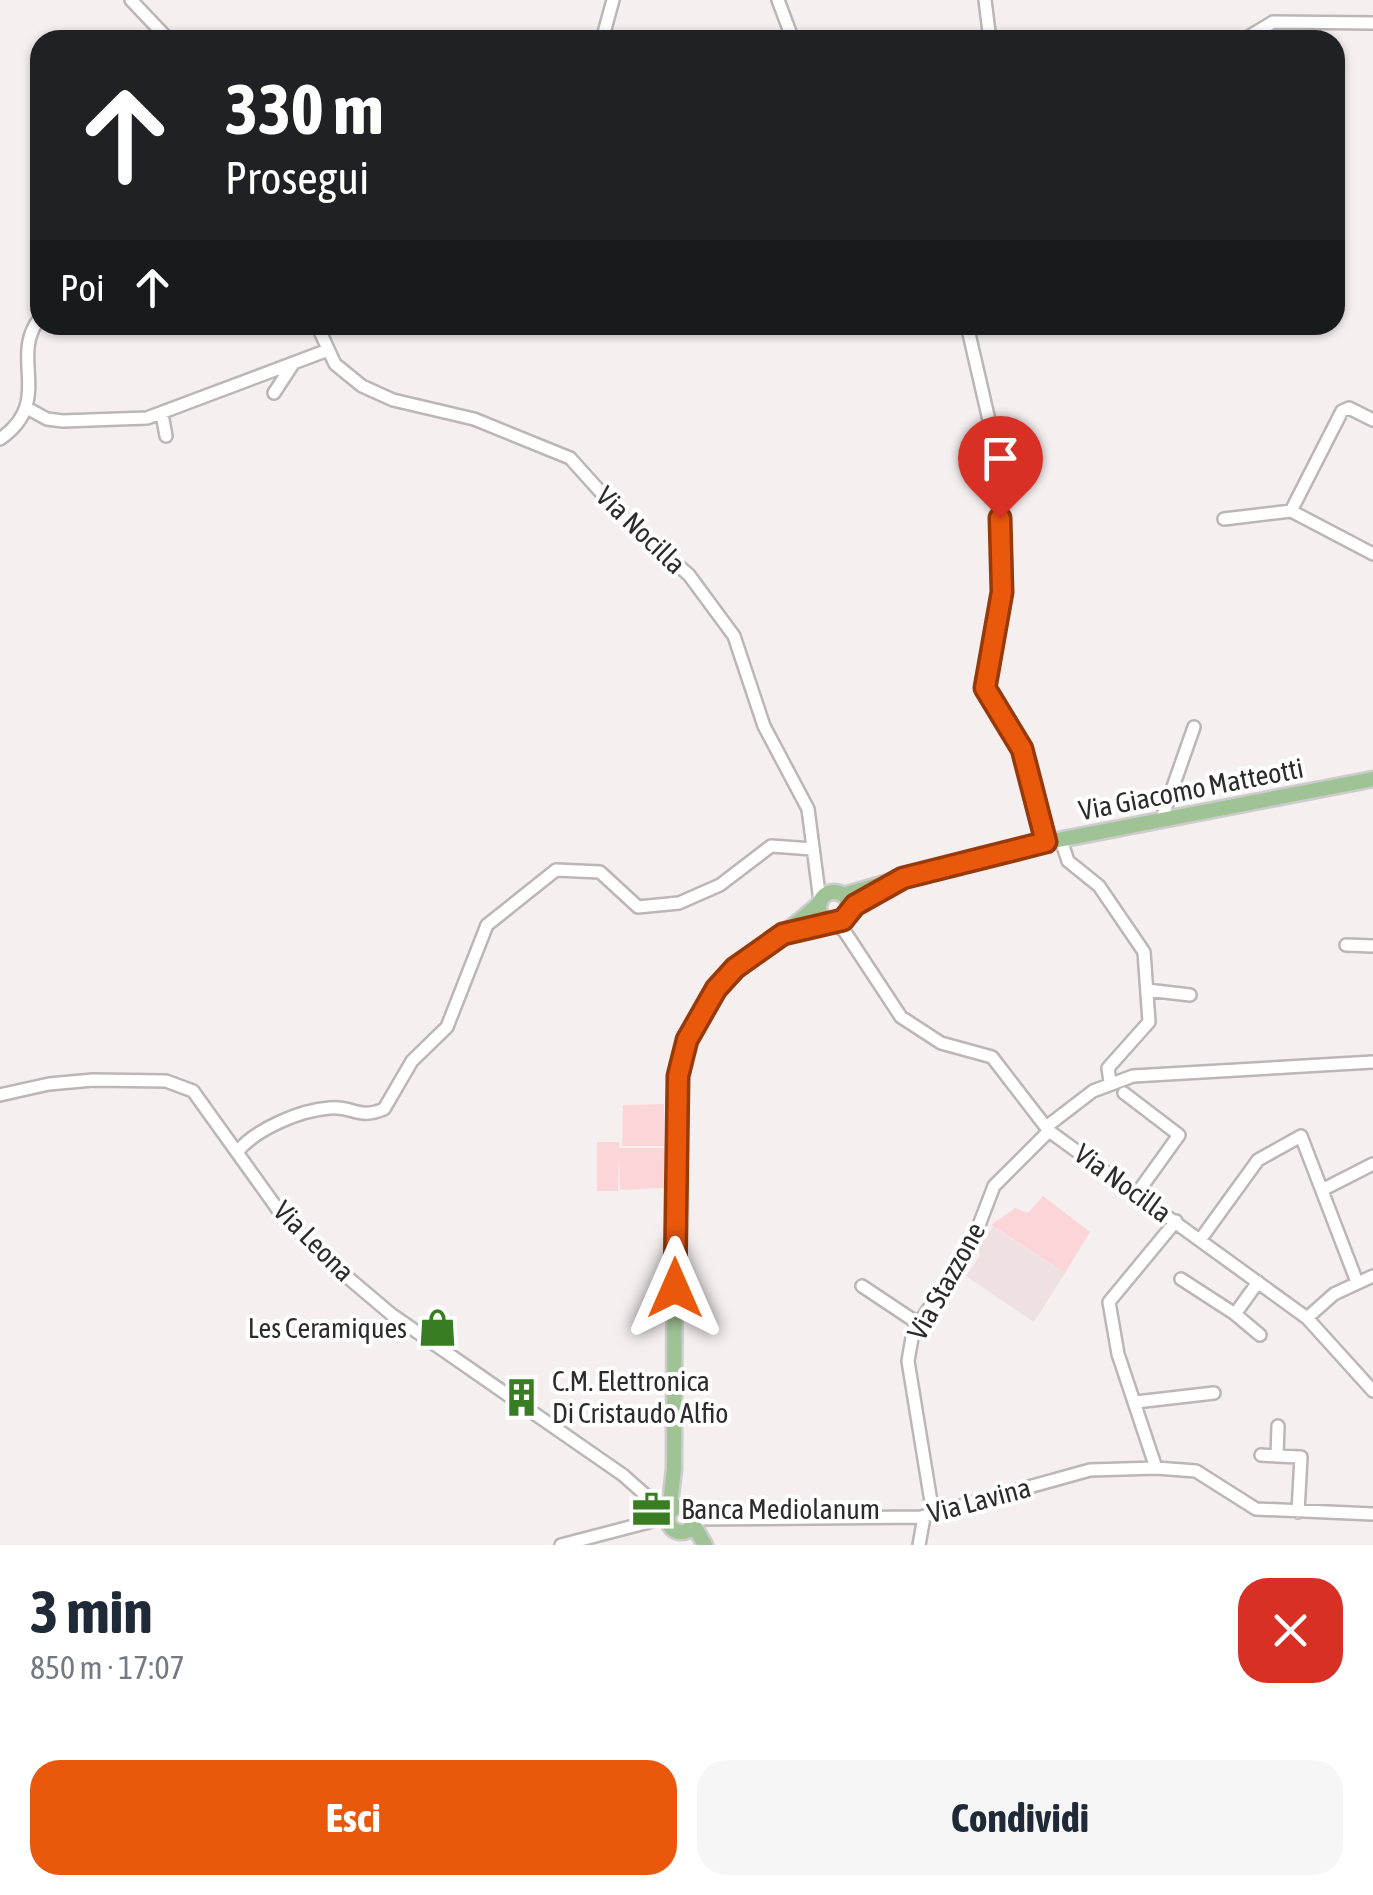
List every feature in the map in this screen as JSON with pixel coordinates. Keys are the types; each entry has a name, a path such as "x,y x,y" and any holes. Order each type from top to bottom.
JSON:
{"main road":[{"name":"Via Giacomo Matteotti","path":"783,934 820,902 840,894 1054,841 1373,780"},
{"path":"702,1545 679,1520 674,1469 675,1100 680,1062 699,1014 735,968 783,934 841,921 903,878"},
{"path":"840,894 841,921"},
{"path":"820,902 820,913 841,921"}],"street":[{"path":"131,0 160,30"},
{"path":"605,30 614,0"},
{"path":"778,0 789,30"},
{"path":"985,0 989,30"},
{"path":"1260,30 1273,22 1373,23"},
{"path":"0,438 19,422 27,408 30,334"},
{"name":"Via Nocilla","path":"321,335 347,376 393,400 474,419 570,458 624,518 689,574 734,636 764,726 808,809 820,876 820,902"},
{"path":"969,335 998,459 1002,592 985,688 1022,749 1054,841 1068,860 1099,886 1144,952 1147,1026 1108,1068 1110,1082 1251,1067 1373,1062"},
{"path":"27,408 47,419 63,422 162,414 328,350"},
{"path":"274,393 293,364"},
{"path":"1290,510 1342,411 1350,408 1373,420"},
{"path":"162,414 166,436"},
{"path":"1224,519 1290,510 1373,554"},
{"path":"1161,821 1194,727"},
{"path":"237,1152 250,1138 304,1114 330,1108 364,1116 384,1109 412,1061 448,1027 487,925 514,898 556,870 600,872 630,903 647,907 696,898 764,848 814,849"},
{"path":"820,876 840,894"},
{"name":"Via Nocilla","path":"841,921 894,1010 940,1043 992,1058 1050,1131 1307,1318 1373,1391"},
{"path":"1346,946 1373,946"},
{"path":"1146,990 1190,995"},
{"name":"Via Leona","path":"0,1095 49,1084 166,1081 199,1096 279,1211 326,1260 407,1325 623,1475 679,1520"},
{"name":"Via Stazzone","path":"919,1545 928,1516 908,1361 919,1324 970,1247 994,1186 1078,1102 1110,1082"},
{"path":"1124,1093 1178,1135 1138,1192"},
{"path":"1200,1240 1258,1160 1301,1136 1358,1282"},
{"path":"1322,1190 1373,1164"},
{"path":"1156,1468 1118,1354 1109,1302 1176,1222"},
{"path":"1307,1318 1373,1276"},
{"path":"1181,1279 1260,1335"},
{"path":"1234,1314 1258,1282"},
{"path":"862,1286 919,1324"},
{"path":"1136,1402 1214,1393"},
{"path":"1277,1456 1278,1426"},
{"path":"1261,1455 1301,1450 1298,1512 1373,1514"},
{"name":"Via Lavina","path":"560,1545 679,1520 928,1516 1090,1470 1196,1471 1252,1508 1298,1512"}],"shaded area":[{"path":"664,1104 664,1146 622,1146 623,1105"},
{"path":"597,1142 619,1142 619,1148 664,1148 664,1188 620,1190 619,1157 618,1191 597,1191"},
{"path":"1043,1196 1090,1232 1065,1273 991,1225 1015,1208 1028,1213"},
{"path":"993,1227 1065,1273 1034,1322 966,1276 980,1256 978,1246"}],"place":[{"name":"Les Ceramiques","path":"437,1328"},
{"name":"C.M. Elettronica Di Cristaudo Alfio","path":"522,1397"},
{"name":"Banca Mediolanum","path":"651,1509"}],"route":[{"path":"675,1288 678,1076 687,1040 716,989 735,968 783,934 808,925 843,920 867,896 903,878 1046,842 1022,749 985,688 1002,592 1000,518"}]}
